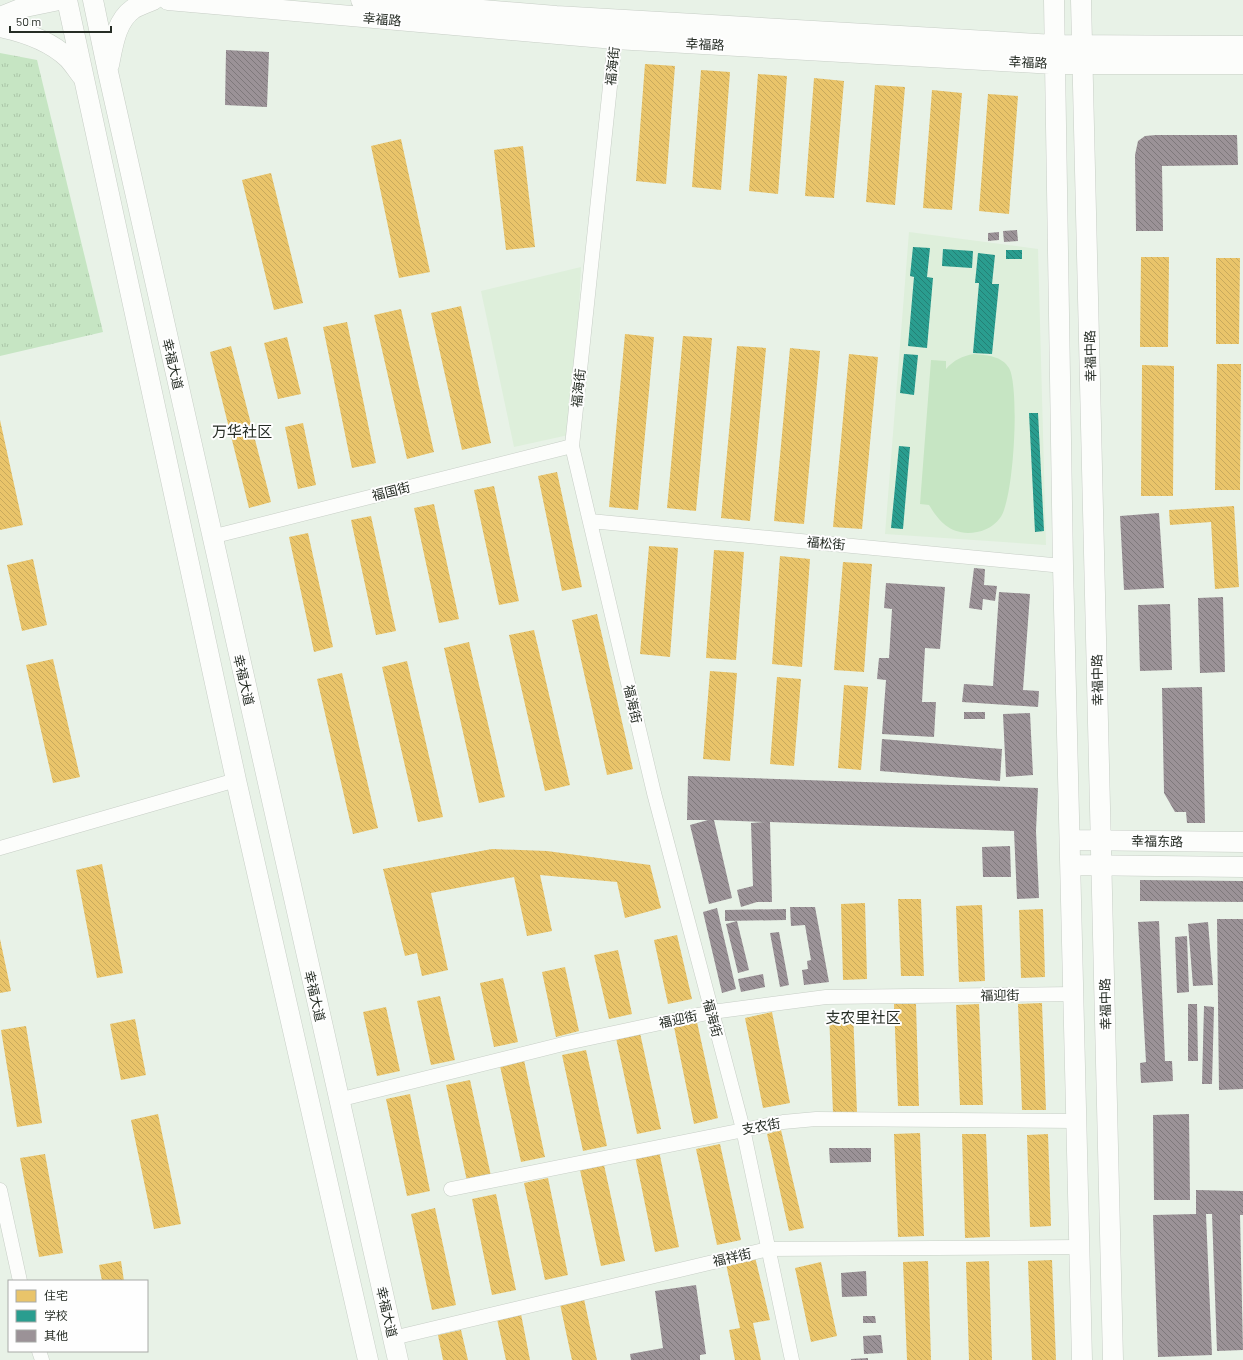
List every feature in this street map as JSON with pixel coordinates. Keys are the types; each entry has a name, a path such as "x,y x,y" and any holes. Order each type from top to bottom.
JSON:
{"main road":[{"path":"0,16 25,7 59,0"},
{"name":"幸福大道","path":"67,0 236,780 368,1360"},
{"name":"幸福大道","path":"93,0 211,537 398,1360"},
{"path":"108,72 114,39 122,21 134,8 153,0"},
{"name":"幸福路","path":"168,0 615,39 1082,55 1243,64"},
{"name":"幸福路","path":"361,0 1055,54"},
{"path":"1054,0 1063,566 1071,840 1082,1360"},
{"name":"幸福中路","path":"1081,0 1113,1360"},
{"path":"0,27 23,32 47,44 68,58 84,79"},
{"name":"幸福路","path":"1082,55 1243,46"},
{"name":"幸福东路","path":"1071,840 1243,842"},
{"name":"幸福东路","path":"1071,865 1243,867"}],"street":[{"name":"福海街","path":"615,39 572,446 654,793 743,1129 792,1360"},
{"name":"福国街","path":"211,537 572,446"},
{"name":"福松街","path":"590,521 1063,566"},
{"path":"0,848 236,780"},
{"name":"福迎街","path":"338,1100 567,1043 712,1012 826,997 1074,994"},
{"name":"支农街","path":"451,1189 783,1122 816,1119 1076,1121"},
{"path":"0,1190 20,1280"},
{"name":"福祥街","path":"393,1338 768,1249 1079,1247"}],"shaded area":[{"path":"909,232 1038,249 1046,545 885,534"},
{"path":"581,267 573,434 514,447 481,291"}],"green space":[{"path":"0,53 37,60 103,332 0,356"},
{"path":"974,354 998,359 1009,368 1012,379 1015,419 1012,468 1005,507 1000,518 994,525 977,532 968,533 955,530 945,525 936,516 929,505 920,504 931,360 946,361 946,369 958,359"}],"building: 住宅":[{"path":"645,64 675,66 666,184 636,181"},
{"path":"701,70 730,72 721,190 692,187"},
{"path":"758,74 787,76 778,194 749,191"},
{"path":"814,78 844,81 834,198 805,196"},
{"path":"875,85 905,87 895,205 866,202"},
{"path":"932,90 962,93 952,210 923,208"},
{"path":"988,94 1018,96 1009,214 979,211"},
{"path":"401,139 430,272 399,278 371,146"},
{"path":"523,146 535,247 506,250 494,150"},
{"path":"271,173 303,303 274,310 242,180"},
{"path":"1141,257 1169,257 1168,347 1140,347"},
{"path":"1216,258 1240,258 1239,344 1216,344"},
{"path":"461,306 491,443 462,450 431,313"},
{"path":"401,309 434,452 407,459 374,315"},
{"path":"347,322 376,463 352,468 323,327"},
{"path":"625,334 654,337 638,510 609,507"},
{"path":"683,336 712,338 696,511 667,508"},
{"path":"287,337 301,394 278,399 264,343"},
{"path":"231,346 271,502 249,508 210,352"},
{"path":"737,346 766,348 750,521 721,518"},
{"path":"790,348 820,351 804,524 774,521"},
{"path":"849,354 878,357 862,529 833,527"},
{"path":"1217,364 1241,364 1240,490 1215,490"},
{"path":"1142,365 1174,366 1173,496 1141,496"},
{"path":"0,420 23,525 0,530"},
{"path":"303,423 316,485 298,489 285,427"},
{"path":"557,472 582,587 562,591 538,476"},
{"path":"494,486 519,601 499,605 474,490"},
{"path":"434,504 459,619 439,623 414,508"},
{"path":"1234,506 1239,587 1215,589 1211,522 1170,525 1169,510"},
{"path":"371,516 396,631 376,635 351,520"},
{"path":"308,533 333,647 314,652 289,537"},
{"path":"649,546 678,548 670,657 640,654"},
{"path":"714,550 744,552 736,660 706,658"},
{"path":"780,556 810,559 802,667 772,664"},
{"path":"33,559 47,625 22,631 7,565"},
{"path":"843,562 872,564 864,672 834,670"},
{"path":"597,614 633,769 607,775 572,620"},
{"path":"534,630 570,785 545,791 509,635"},
{"path":"469,642 505,797 479,803 444,648"},
{"path":"53,659 80,777 53,783 26,665"},
{"path":"407,661 443,817 418,822 382,667"},
{"path":"710,671 737,673 730,761 703,759"},
{"path":"342,673 378,828 353,834 317,679"},
{"path":"777,677 801,679 794,766 770,764"},
{"path":"844,685 868,687 861,770 838,768"},
{"path":"492,849 547,851 650,865 661,908 625,918 617,882 540,875 552,931 527,936 514,877 431,893 448,970 422,976 417,953 405,956 383,869"},
{"path":"102,864 123,973 97,978 76,870"},
{"path":"898,899 921,899 924,976 901,976"},
{"path":"865,903 867,979 843,980 841,904"},
{"path":"982,905 985,981 959,982 956,906"},
{"path":"1043,909 1045,977 1021,978 1019,910"},
{"path":"677,935 692,999 668,1004 654,940"},
{"path":"0,939 11,991 0,993"},
{"path":"618,950 632,1014 609,1019 594,955"},
{"path":"565,967 579,1031 556,1037 542,972"},
{"path":"503,978 518,1042 494,1047 480,983"},
{"path":"440,996 455,1060 431,1065 417,1001"},
{"path":"1042,1003 1046,1110 1022,1110 1018,1004"},
{"path":"894,1004 916,1004 919,1106 898,1106"},
{"path":"979,1004 983,1105 960,1105 956,1005"},
{"path":"386,1007 400,1071 377,1076 363,1012"},
{"path":"853,1011 857,1113 833,1113 829,1012"},
{"path":"772,1012 790,1103 763,1108 745,1018"},
{"path":"135,1019 146,1075 121,1080 110,1024"},
{"path":"697,1022 718,1118 694,1124 674,1027"},
{"path":"26,1026 42,1123 17,1127 1,1030"},
{"path":"640,1033 661,1129 637,1134 616,1038"},
{"path":"586,1050 607,1146 583,1151 562,1055"},
{"path":"524,1060 545,1157 521,1162 500,1066"},
{"path":"470,1080 491,1176 467,1181 446,1085"},
{"path":"410,1094 430,1191 407,1196 386,1099"},
{"path":"158,1114 181,1224 154,1229 131,1120"},
{"path":"781,1130 804,1228 789,1231 767,1134"},
{"path":"920,1133 924,1236 898,1237 894,1134"},
{"path":"962,1134 986,1134 990,1237 965,1238"},
{"path":"1048,1134 1051,1226 1030,1227 1027,1135"},
{"path":"720,1144 741,1240 717,1245 696,1149"},
{"path":"659,1151 679,1247 655,1252 635,1156"},
{"path":"45,1154 63,1253 39,1257 20,1158"},
{"path":"604,1165 625,1261 601,1266 580,1170"},
{"path":"548,1178 568,1275 545,1280 524,1183"},
{"path":"496,1194 516,1290 492,1295 472,1199"},
{"path":"435,1208 456,1305 432,1310 411,1214"},
{"path":"755,1257 770,1320 753,1323 761,1360 735,1360 729,1330 740,1328 726,1264"},
{"path":"1052,1260 1056,1360 1032,1360 1028,1261"},
{"path":"121,1261 124,1280 102,1280 99,1265"},
{"path":"928,1261 931,1360 907,1360 903,1262"},
{"path":"989,1261 992,1360 969,1360 966,1262"},
{"path":"821,1262 837,1336 811,1342 795,1268"},
{"path":"584,1299 597,1360 572,1360 560,1304"},
{"path":"521,1314 530,1360 506,1360 497,1319"},
{"path":"461,1330 468,1360 443,1360 438,1335"}],"building: 学校":[{"path":"913,247 930,248 927,277 933,278 927,348 908,346 914,277 910,276"},
{"path":"943,249 973,251 972,268 942,266"},
{"path":"1006,250 1022,250 1022,259 1006,259"},
{"path":"978,253 995,255 992,284 999,284 992,354 973,353 979,283 975,283"},
{"path":"904,354 918,355 914,395 900,393"},
{"path":"1029,413 1038,413 1044,531 1035,532"},
{"path":"899,446 910,447 903,529 891,528"}],"building: 其他":[{"path":"226,50 269,52 267,107 225,105"},
{"path":"1237,135 1238,165 1162,166 1163,231 1136,231 1135,155 1138,141 1145,136"},
{"path":"1017,230 1018,241 1004,242 1003,231"},
{"path":"999,232 999,240 988,241 988,233"},
{"path":"1159,513 1164,588 1124,590 1120,516"},
{"path":"974,568 985,569 984,585 997,586 995,601 983,599 982,610 969,608"},
{"path":"886,583 945,587 940,649 925,648 922,702 936,702 934,737 882,734 886,680 877,679 879,658 889,658 892,609 884,608"},
{"path":"999,592 1030,594 1023,690 1039,691 1038,707 962,702 964,684 993,686"},
{"path":"1223,597 1225,672 1200,673 1198,598"},
{"path":"1170,604 1172,670 1140,671 1138,605"},
{"path":"1202,687 1205,823 1187,823 1186,812 1175,812 1164,793 1162,688"},
{"path":"964,712 985,712 985,719 964,719"},
{"path":"1030,713 1033,775 1006,777 1003,714"},
{"path":"882,739 1002,749 1000,781 880,771"},
{"path":"688,776 1038,788 1036,831 1039,898 1017,899 1014,831 770,822 772,902 757,902 741,907 737,890 753,886 751,823 765,822 714,820 732,898 709,904 690,825 708,820 687,820"},
{"path":"1010,846 1011,877 983,877 982,847"},
{"path":"1140,880 1243,881 1243,902 1140,901"},
{"path":"790,907 815,907 829,982 804,985 802,970 808,969 807,961 811,960 805,925 791,926"},
{"path":"717,908 736,989 722,993 703,912"},
{"path":"786,909 786,920 725,921 725,910"},
{"path":"1217,919 1243,919 1243,1089 1219,1090"},
{"path":"737,921 749,970 738,973 726,924"},
{"path":"1159,921 1165,1061 1172,1061 1173,1081 1141,1083 1140,1063 1146,1062 1138,922"},
{"path":"1208,922 1213,985 1193,986 1188,924"},
{"path":"779,932 789,985 780,987 770,933"},
{"path":"1187,936 1189,992 1177,993 1175,937"},
{"path":"763,974 765,987 741,992 738,979"},
{"path":"1188,1004 1197,1004 1198,1061 1188,1061"},
{"path":"1204,1006 1214,1007 1212,1084 1202,1084"},
{"path":"1189,1114 1190,1200 1154,1200 1153,1115"},
{"path":"829,1148 871,1148 871,1162 830,1163"},
{"path":"1196,1190 1243,1191 1243,1215 1240,1215 1243,1350 1217,1351 1212,1214 1206,1214 1212,1355 1158,1357 1153,1215 1196,1214"},
{"path":"866,1271 867,1296 842,1297 841,1273"},
{"path":"696,1285 706,1354 700,1355 700,1360 631,1360 630,1354 663,1348 655,1291"},
{"path":"863,1316 875,1316 876,1323 863,1323"},
{"path":"881,1335 883,1353 864,1354 863,1336"},
{"path":"868,1358 868,1360 851,1360 851,1359"}],"district":[{"name":"万华社区","path":"242,431"},
{"name":"支农里社区","path":"863,1017"}]}
